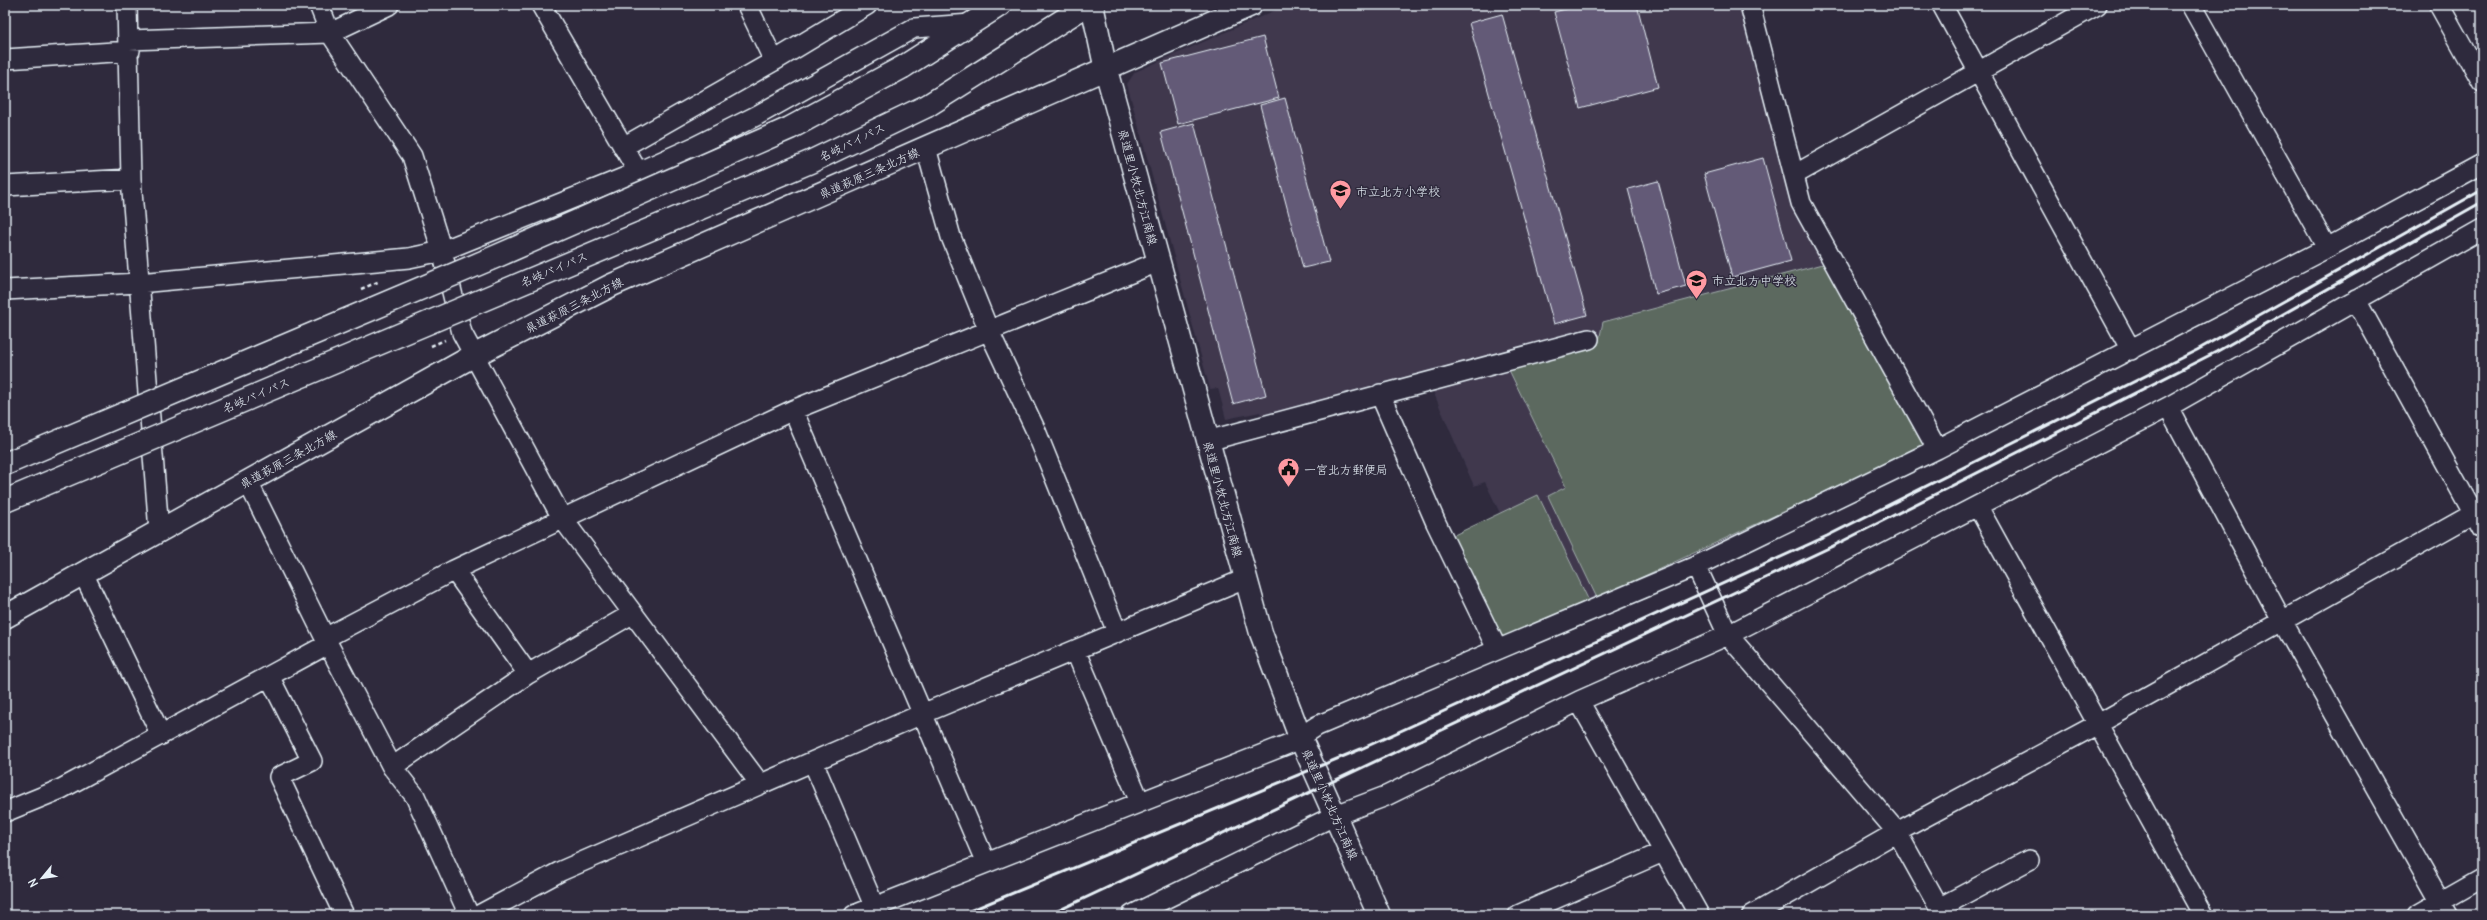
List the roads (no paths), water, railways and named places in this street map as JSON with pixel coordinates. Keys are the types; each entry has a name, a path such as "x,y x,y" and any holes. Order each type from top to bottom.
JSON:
{"main road":[{"path":"5,464 496,257 790,128 903,67 1000,5"},
{"name":"名岐バイパス","path":"5,501 810,162 926,106 1087,5"},
{"path":"1092,5 1106,70"},
{"name":"県道萩原三条北方線","path":"5,617 473,356 612,285 1106,70 1251,5"},
{"name":"県道里小牧北方江南線","path":"1106,70 1245,579 1271,662 1300,738 1336,815 1379,915"}],"street":[{"path":"128,5 130,45 131,179 159,531"},
{"path":"319,5 330,33 412,156 442,251 462,333 473,356 562,518 760,784"},
{"path":"5,59 130,45 330,33 388,5"},
{"path":"540,5 638,172"},
{"path":"747,5 774,61"},
{"path":"623,147 774,61 867,5"},
{"path":"1750,5 1801,203 1937,449"},
{"path":"1942,5 2131,350"},
{"path":"1794,175 2097,5"},
{"path":"2191,5 2327,248"},
{"path":"2439,5 2482,82"},
{"path":"5,290 139,282 409,258 442,251 638,172 756,116 914,28 971,24"},
{"path":"926,148 951,237 989,331 1036,431 1117,632"},
{"path":"854,915 876,911 986,863 1300,738 1317,726 1696,566 1937,449 2131,350 2327,248 2482,164"},
{"path":"5,186 131,179"},
{"path":"1132,915 1336,815 1386,796 1579,701 1728,635 1978,507 2168,407 2482,229"},
{"path":"5,812 61,789 269,676 326,641 454,570 562,518 793,410 1158,262"},
{"path":"1752,915 1896,832 2098,724 2281,619 2479,517 2356,300"},
{"path":"1207,441 1589,339"},
{"path":"1380,394 1436,523 1497,649"},
{"path":"2168,407 2281,619 2444,908"},
{"path":"793,410 986,863"},
{"path":"248,482 326,641 392,767 415,796 470,915"},
{"path":"1978,507 2202,915"},
{"path":"1696,566 1728,635 1896,832 1941,911 2028,860"},
{"path":"454,570 528,674"},
{"path":"83,573 161,735"},
{"path":"480,915 561,871 922,714 1245,579"},
{"path":"392,767 528,674 632,614"},
{"path":"1074,650 1140,802"},
{"path":"269,676 312,761 279,777 344,915"},
{"path":"1579,701 1699,915"},
{"path":"812,762 876,911"},
{"path":"1518,915 1663,852"},
{"path":"2417,915 2444,908 2482,878"}],"railway":[{"path":"960,915 1361,749 1827,536 2197,350 2482,190"},
{"path":"1049,915 1833,546 2216,352 2482,202"}],"place":[{"name":"市立北方小学校","path":"1340,210"},
{"name":"市立北方中学校","path":"1696,300"},
{"name":"一宮北方郵便局","path":"1289,488"}]}
